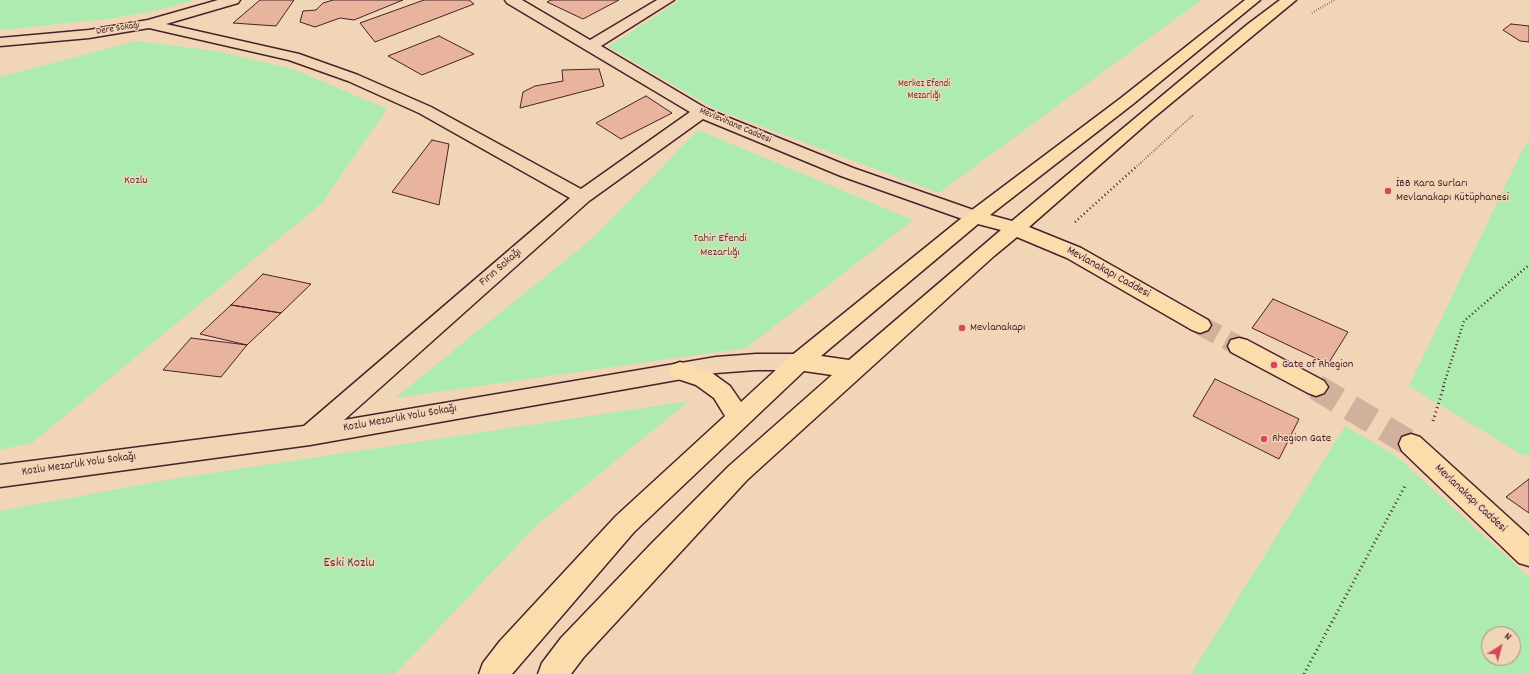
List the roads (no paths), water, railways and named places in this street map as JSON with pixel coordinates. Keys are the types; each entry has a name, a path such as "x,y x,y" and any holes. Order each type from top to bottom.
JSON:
{"main road":[{"path":"494,674 511,652 625,524 738,417 799,362 975,217 1127,101 1253,0"},
{"path":"553,674 572,648 738,473 853,369 1014,228 1041,208 1146,116 1253,27 1289,0"},
{"name":"Mevlanakapı Caddesi","path":"975,217 1014,228 1074,253 1200,325"},
{"path":"1239,346 1316,388"},
{"path":"799,362 853,369"},
{"path":"680,371 704,379 722,392 738,417"},
{"name":"Mevlanakapı Caddesi","path":"1411,444 1529,554"}],"street":[{"name":"Dere Sokağı","path":"0,42 89,34 149,24 233,0"},
{"name":"Mevlevihane Caddesi","path":"512,0 701,112 847,172 975,217"},
{"path":"591,46 667,0"},
{"path":"149,24 294,56 353,78 425,110 582,197"},
{"name":"Fırın Sokağı","path":"310,435 582,197 701,112"},
{"name":"Kozlu Mezarlık Yolu Sokağı","path":"0,476 310,435 680,371 732,364 799,362"}],"tunnel":[{"path":"1200,325 1239,346"},
{"path":"1316,387 1411,444"}],"place":[{"name":"İBB Kara Surları Mevlanakapı Kütüphanesi","path":"1388,191"},
{"name":"Mevlanakapı","path":"962,328"},
{"name":"Gate of Rhegion","path":"1274,365"},
{"name":"Rhegion Gate","path":"1264,439"}],"park label":[{"name":"Merkez Efendi Mezarlığı","path":"924,90"},
{"name":"Kozlu","path":"136,181"},
{"name":"Tahir Efendi Mezarlığı","path":"720,246"},
{"name":"Eski Kozlu","path":"349,564"}]}
